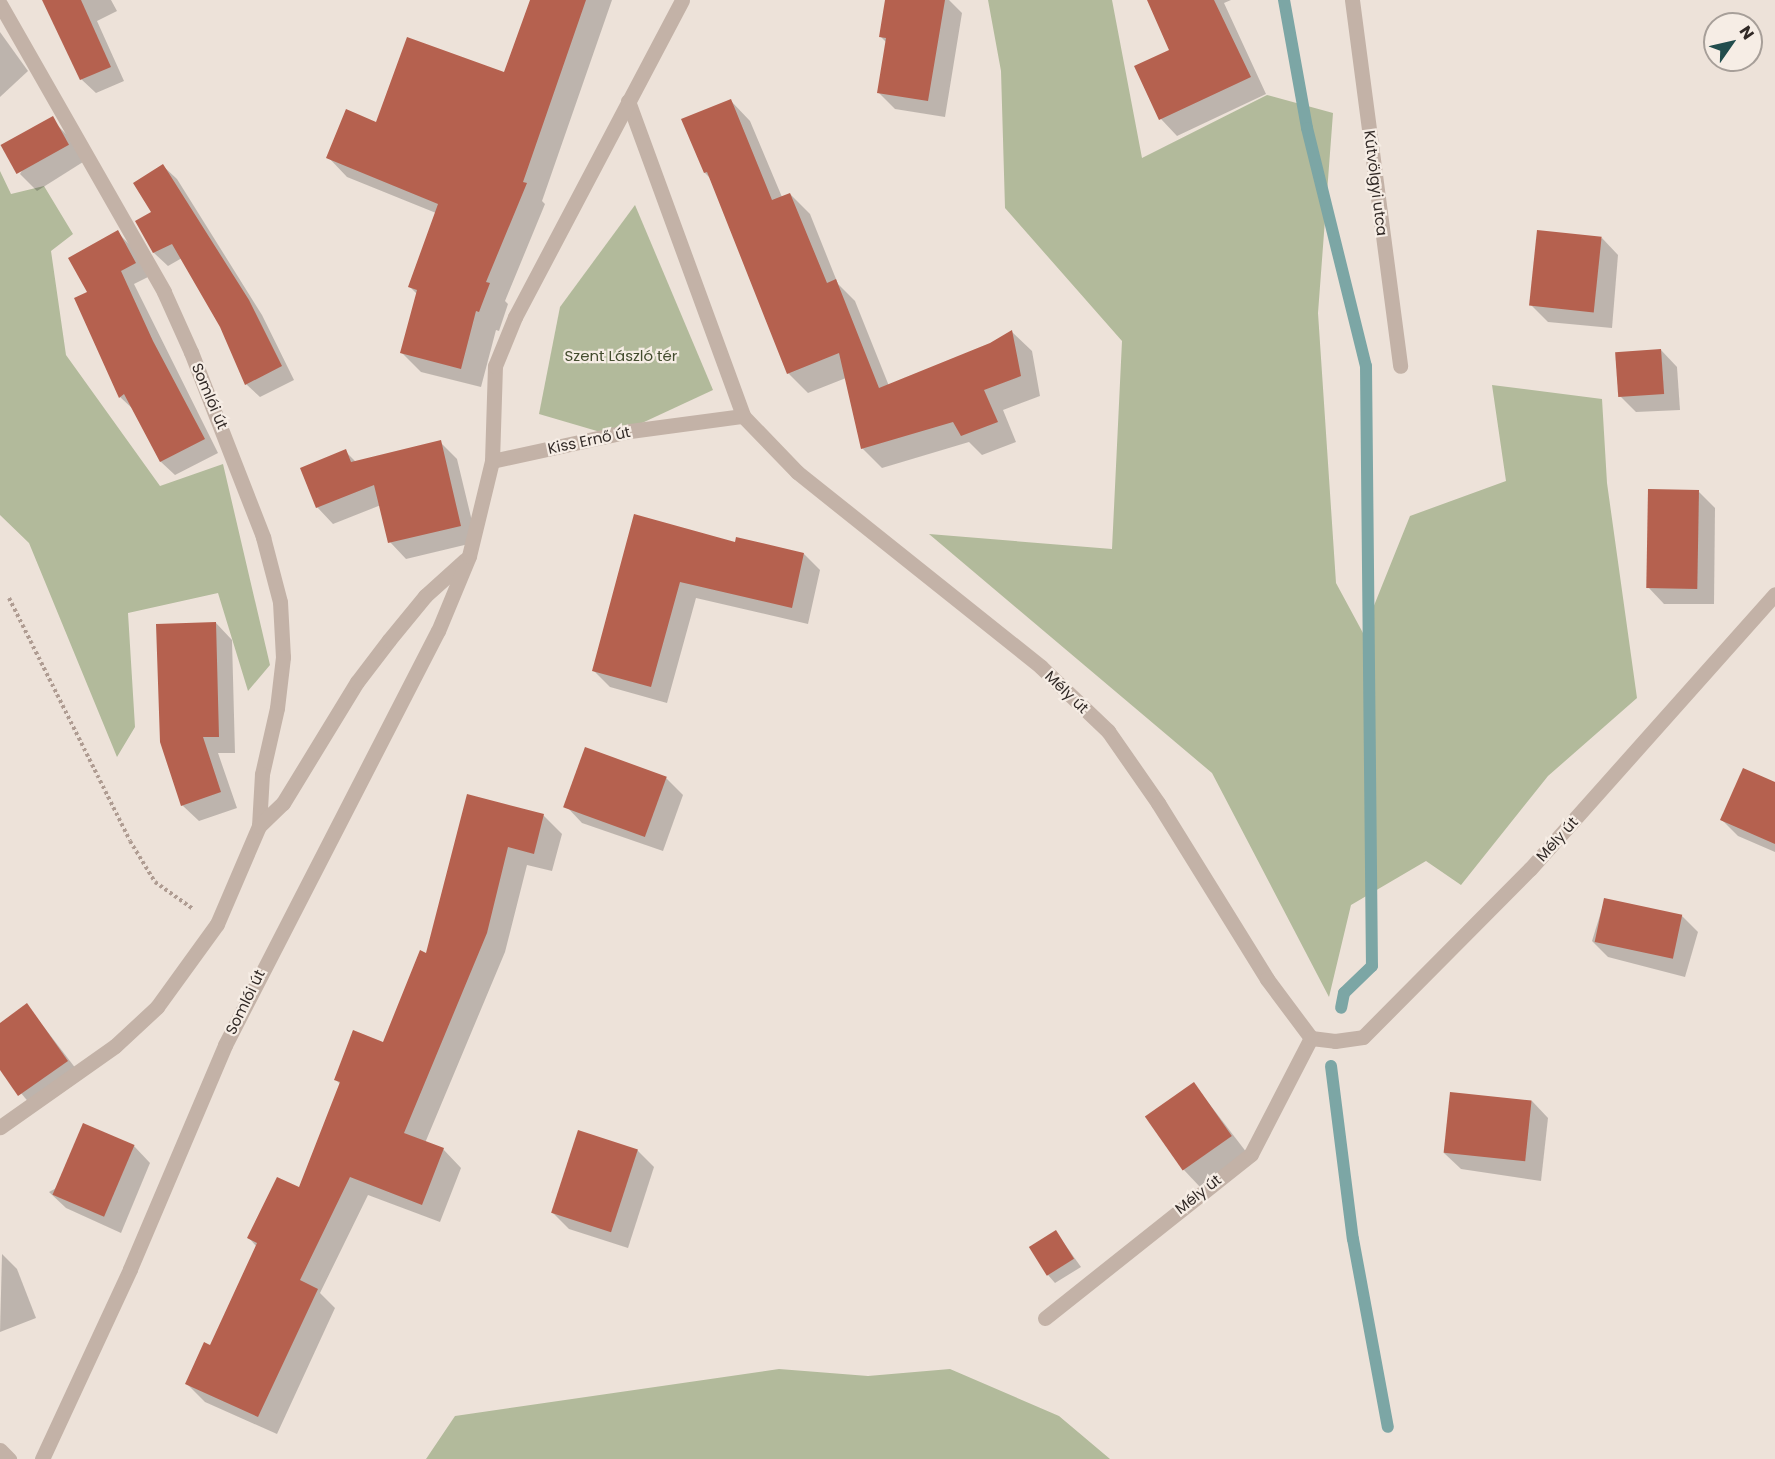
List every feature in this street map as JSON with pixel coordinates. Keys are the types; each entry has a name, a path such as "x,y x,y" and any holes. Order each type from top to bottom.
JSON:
{"street":[{"path":"492,461 495,366 515,317 682,0"},
{"name":"Kútvölgyi utca","path":"1352,0 1400,366"},
{"name":"Somlói út","path":"0,4 164,292 234,453 263,537 280,602 283,657 277,708 262,774 259,826 217,924 157,1007 115,1046 0,1126"},
{"path":"628,101 743,416"},
{"name":"Kiss Ernő út","path":"492,461 630,431 743,416"},
{"name":"Mély út","path":"743,416 797,472 1041,667 1108,731 1158,803 1267,979 1311,1038 1335,1041 1363,1037 1530,869 1775,594"},
{"name":"Somlói út","path":"42,1459 130,1269 225,1045 438,631 469,556 492,461"},
{"name":"Somlói út","path":"259,826 283,803 357,682 389,640 425,596 469,556"},
{"name":"Mély út","path":"1045,1318 1251,1154 1311,1038"},
{"path":"0,1450 9,1459"}],"path":[{"path":"9,598 130,841 154,882 217,924"}],"green space":[{"path":"988,0 1112,0 1142,158 1267,95 1333,113 1318,313 1336,583 1363,633 1410,516 1506,481 1492,385 1602,399 1607,483 1637,698 1548,776 1461,885 1426,861 1351,905 1329,997 1212,773 929,534 1112,549 1122,341 1005,208 1001,71"},
{"path":"0,171 11,194 44,186 73,234 51,251 66,355 160,486 223,464 270,665 248,691 218,593 128,613 135,727 117,757 29,543 0,515"},
{"name":"Szent László tér","path":"635,205 713,390 614,436 539,414 560,307"},
{"path":"779,1369 868,1376 950,1369 1059,1416 1110,1459 426,1459 455,1416"}],"building":[{"path":"42,0 81,0 111,67 80,80"},
{"path":"530,0 586,0 523,182 527,183 486,282 490,283 479,312 476,311 461,369 400,353 417,290 408,287 438,204 326,158 346,109 376,122 407,37 504,72"},
{"path":"885,0 945,0 928,101 877,93 886,38 879,37"},
{"path":"1147,0 1214,0 1251,77 1159,120 1134,66 1169,50"},
{"path":"731,99 772,200 790,193 827,283 836,279 879,388 990,343 1012,330 1021,376 984,390 998,422 961,436 953,422 861,449 839,353 787,374 707,172 704,173 681,119"},
{"path":"53,116 69,145 17,174 1,145"},
{"path":"163,164 249,300 282,366 245,385 220,327 172,244 153,253 135,221 151,212 133,183"},
{"path":"118,230 136,263 121,271 153,341 205,439 160,462 124,394 119,398 74,298 87,292 68,258"},
{"path":"1537,230 1602,237 1594,312 1529,306"},
{"path":"1661,349 1664,394 1618,397 1615,352"},
{"path":"441,440 461,526 388,543 374,485 316,508 300,468 346,449 351,462"},
{"path":"1648,489 1699,490 1697,589 1646,588"},
{"path":"634,514 735,542 736,537 804,553 792,608 680,582 651,687 592,671"},
{"path":"216,622 219,737 203,737 221,792 181,806 160,742 156,624"},
{"path":"585,747 667,777 645,837 563,807"},
{"path":"1743,768 1775,782 1775,844 1720,820"},
{"path":"467,794 544,814 534,854 508,847 487,933 404,1133 444,1148 422,1205 350,1177 300,1280 318,1289 258,1417 185,1384 204,1342 210,1345 257,1243 247,1238 277,1177 299,1187 340,1082 334,1080 353,1030 383,1042 420,950 426,953"},
{"path":"1604,898 1682,915 1673,959 1595,942"},
{"path":"27,1003 68,1061 18,1096 0,1070 0,1023"},
{"path":"1194,1082 1232,1136 1183,1170 1145,1116"},
{"path":"1450,1092 1532,1101 1525,1161 1444,1153"},
{"path":"83,1123 135,1145 104,1217 53,1195"},
{"path":"578,1130 638,1149 611,1232 551,1213"},
{"path":"1056,1230 1074,1259 1047,1276 1029,1247"}],"waterway":[{"path":"1284,0 1307,128 1366,366 1372,966 1344,993 1341,1008"},
{"path":"1331,1066 1353,1239 1388,1427"}]}
